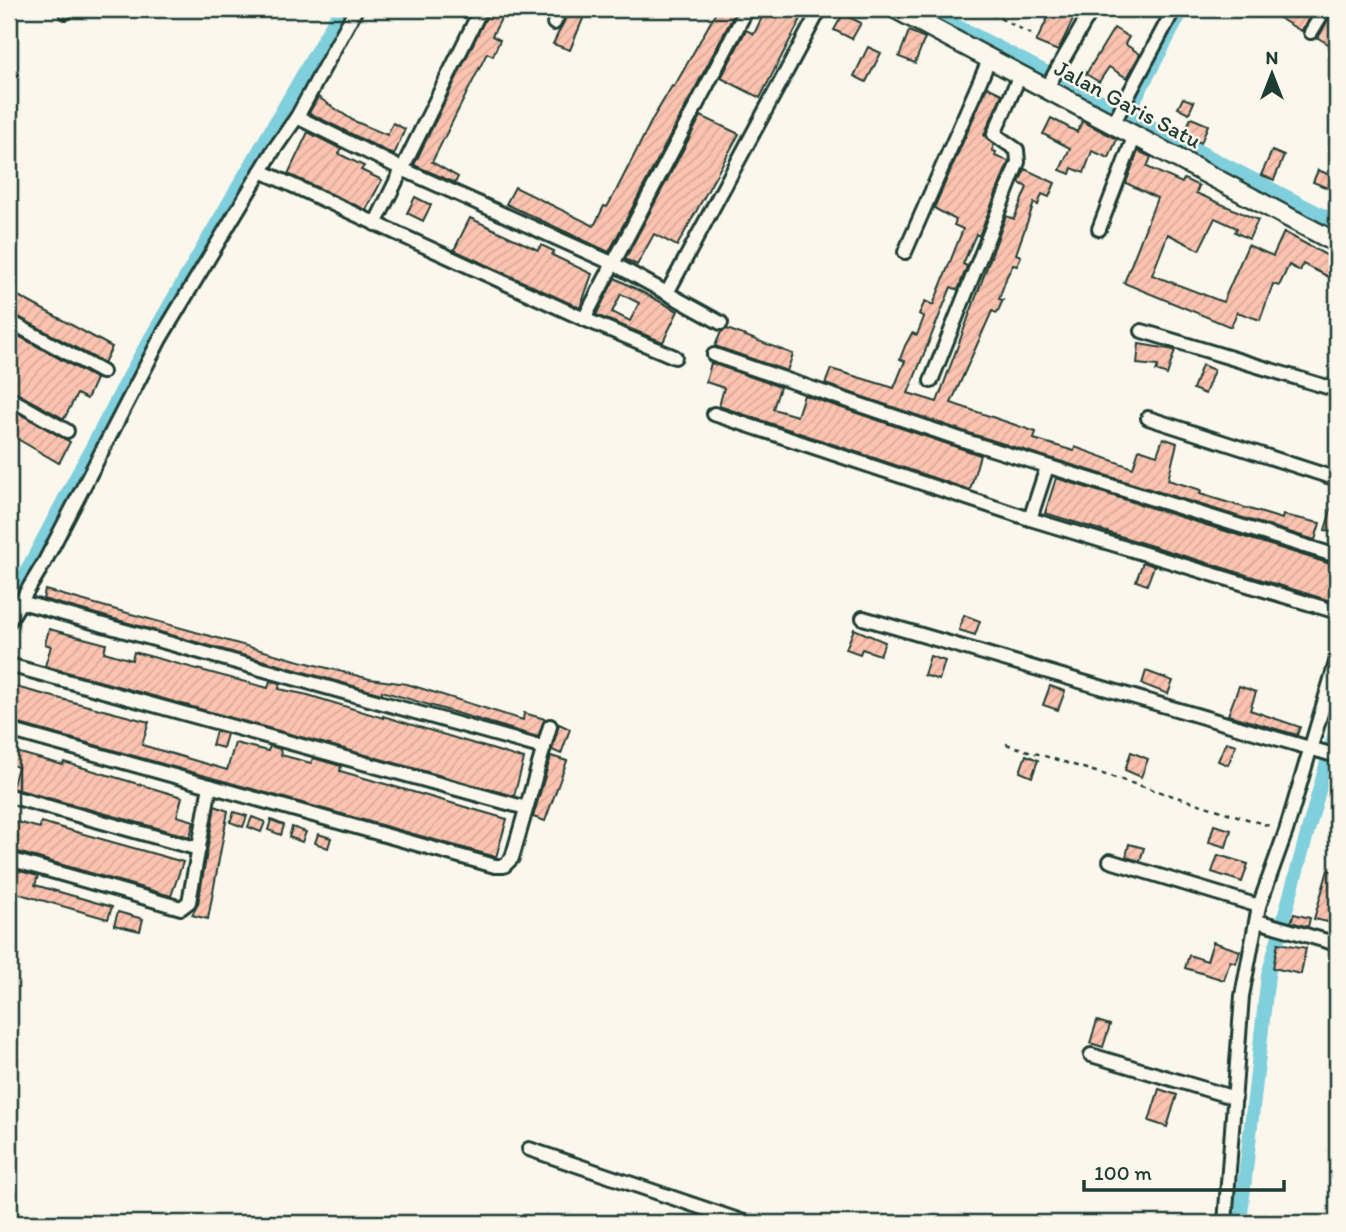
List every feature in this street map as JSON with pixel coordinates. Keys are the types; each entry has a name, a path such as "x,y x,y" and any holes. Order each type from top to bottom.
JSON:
{"street":[{"path":"9,621 160,339 261,171 297,117 356,9"},
{"path":"376,224 481,9"},
{"path":"554,23 561,9"},
{"path":"584,319 747,9"},
{"path":"667,293 820,9"},
{"name":"Jalan Garis Satu","path":"896,9 929,17 1020,75 1048,85 1115,121 1135,135 1337,243"},
{"path":"1048,85 1092,9"},
{"path":"1115,121 1174,9"},
{"path":"1311,32 1325,9"},
{"path":"905,252 990,58"},
{"path":"931,381 1018,162 1017,150 994,134 1020,75"},
{"path":"297,117 402,169 614,264 721,323"},
{"path":"1099,229 1135,135"},
{"path":"261,171 584,319 675,357"},
{"path":"9,321 102,372"},
{"path":"1142,331 1337,390"},
{"path":"714,355 1047,467 1337,556"},
{"path":"9,398 67,431"},
{"path":"714,414 1030,519 1337,612"},
{"path":"1148,418 1337,479"},
{"path":"1030,519 1047,467"},
{"path":"21,602 544,748"},
{"path":"863,618 1335,755"},
{"path":"1225,1223 1242,996 1259,906 1312,749 1337,659"},
{"path":"9,665 526,808"},
{"path":"9,730 500,866 512,858 550,726"},
{"path":"9,859 176,908 189,902 210,786"},
{"path":"9,796 199,849"},
{"path":"1110,861 1259,906"},
{"path":"1257,921 1270,927 1337,944"},
{"path":"1091,1055 1235,1098"},
{"path":"529,1149 747,1223"}],"path":[{"path":"982,9 1031,34"},
{"path":"1006,744 1286,831"}],"building":[{"path":"490,9 506,9 492,36 500,40 493,56 487,53 432,162 458,177 455,183 414,165"},
{"path":"570,9 587,9 570,50 553,44"},
{"path":"718,9 737,9 609,252 506,204 515,187 594,226 604,206 607,207 616,191 653,118 672,86 674,87"},
{"path":"766,9 806,9 760,98 721,78 746,30 754,34"},
{"path":"1052,9 1078,9 1058,51 1036,42"},
{"path":"1270,9 1315,9 1301,31 1269,12"},
{"path":"1334,9 1337,9 1337,49 1318,38"},
{"path":"843,14 861,23 852,39 834,30"},
{"path":"1114,28 1129,37 1125,44 1140,54 1127,78 1109,67 1099,82 1086,74"},
{"path":"909,31 925,38 915,63 899,57"},
{"path":"868,47 881,53 866,82 854,76"},
{"path":"987,87 1002,94 984,135 994,145 992,150 996,152 995,156 1009,161 979,236 976,234 963,264 967,266 958,290 951,287 908,393 937,402 1006,216 1014,219 1027,187 1019,183 1025,169 1055,183 1049,197 1042,194 1038,205 1034,203 1016,254 1021,256 1017,266 1013,265 1007,276 999,299 1003,300 997,313 992,311 951,403 1036,432 1034,439 1074,451 1075,447 1133,468 1139,449 1157,455 1163,438 1177,443 1168,480 1201,490 1200,494 1282,519 1283,515 1320,523 1315,540 972,434 825,384 831,369 894,388 905,361 900,359 905,346 912,333 917,335 924,317 919,314 925,301 933,305 963,229 954,225 956,220 934,208"},
{"path":"318,97 354,121 387,135 393,123 405,129 394,155 309,113"},
{"path":"1183,98 1194,102 1189,113 1178,108"},
{"path":"701,116 739,134 677,246 654,234 637,265 625,259"},
{"path":"1051,118 1077,132 1082,121 1117,139 1109,158 1092,151 1084,173 1072,168 1070,174 1060,170 1070,148 1043,134"},
{"path":"1191,118 1208,125 1201,143 1183,135"},
{"path":"308,132 341,149 339,154 364,166 361,170 382,180 366,210 288,174"},
{"path":"1138,151 1151,157 1147,167 1182,183 1184,179 1199,186 1196,193 1258,220 1249,239 1235,232 1237,228 1215,218 1199,250 1168,234 1152,275 1223,302 1248,245 1273,256 1284,232 1337,261 1333,279 1303,264 1300,271 1289,265 1279,286 1273,284 1260,320 1237,312 1231,327 1124,283 1157,198 1126,183"},
{"path":"1272,151 1284,156 1274,180 1261,175"},
{"path":"1318,170 1337,178 1337,192 1313,182"},
{"path":"415,197 431,205 423,221 407,213"},
{"path":"470,218 538,250 541,245 554,251 552,255 592,274 580,308 454,250"},
{"path":"615,278 678,311 663,342 596,315","holes":["621,294 639,303 630,321 612,312"]},
{"path":"9,291 112,347 104,363 9,312"},
{"path":"727,329 793,354 787,371 715,346 721,332"},
{"path":"13,333 96,379 87,399 77,394 64,419 9,389 9,371 14,360 9,357 9,341"},
{"path":"1139,344 1175,350 1167,375 1156,371 1158,366 1137,364"},
{"path":"711,363 780,387 773,409 797,416 804,395 980,455 970,490 719,406 724,388 706,382"},
{"path":"1202,365 1214,370 1205,394 1193,389"},
{"path":"9,408 70,442 59,463 9,434"},
{"path":"1056,478 1337,566 1334,602 1045,513"},
{"path":"1337,497 1337,533 1325,530"},
{"path":"1143,562 1154,566 1147,585 1136,581"},
{"path":"45,590 296,660 370,679 407,684 523,720 524,713 545,719 538,737 382,691 382,694 43,599"},
{"path":"964,615 980,621 975,635 959,630"},
{"path":"49,629 106,644 104,652 132,660 134,652 268,688 270,681 280,683 279,689 383,716 524,759 514,796 45,666 51,646 45,644"},
{"path":"854,629 885,642 880,655 862,649 860,654 846,649"},
{"path":"930,656 945,661 939,680 924,675"},
{"path":"1146,671 1173,681 1168,694 1142,684"},
{"path":"12,686 149,722 142,745 227,770 235,743 268,751 270,746 280,749 281,755 311,763 313,758 341,766 340,771 507,819 496,857 9,721"},
{"path":"1050,686 1065,691 1058,710 1043,705"},
{"path":"1239,686 1256,692 1250,710 1300,727 1297,735 1228,715"},
{"path":"559,724 570,729 561,754 552,750"},
{"path":"216,731 227,734 223,748 212,745"},
{"path":"1226,742 1236,745 1228,765 1218,761"},
{"path":"9,750 63,765 64,762 182,797 177,816 194,821 190,837 12,788 18,767 9,764"},
{"path":"1131,752 1148,759 1141,777 1125,770"},
{"path":"1026,755 1038,760 1032,777 1020,772"},
{"path":"551,756 567,761 545,821 533,817"},
{"path":"215,806 228,811 208,919 192,915 198,904"},
{"path":"234,812 247,816 243,827 230,822"},
{"path":"252,817 265,822 261,832 248,827"},
{"path":"9,820 40,828 41,822 183,862 171,896 14,851 18,836 9,833"},
{"path":"271,820 284,825 281,835 268,830"},
{"path":"1214,825 1231,830 1226,847 1209,842"},
{"path":"292,827 306,832 302,842 289,837"},
{"path":"318,834 331,838 328,848 315,843"},
{"path":"1129,844 1144,848 1140,861 1126,857"},
{"path":"1218,855 1248,864 1242,882 1212,872"},
{"path":"9,868 38,876 35,885 112,907 108,919 9,891"},
{"path":"1328,870 1337,873 1337,924 1314,919"},
{"path":"118,912 143,919 140,931 114,925"},
{"path":"1294,914 1310,918 1308,927 1291,922"},
{"path":"1213,942 1240,951 1236,963 1230,961 1224,980 1185,968 1189,955 1207,961"},
{"path":"1278,943 1306,948 1301,974 1273,968"},
{"path":"1097,1021 1110,1025 1103,1047 1090,1043"},
{"path":"1159,1089 1177,1095 1167,1127 1149,1121"}],"waterway":[{"path":"9,604 138,360 341,9"},
{"path":"924,9 1337,223"},
{"path":"1127,114 1183,9"},
{"path":"1240,1223 1268,975 1337,726"}]}
